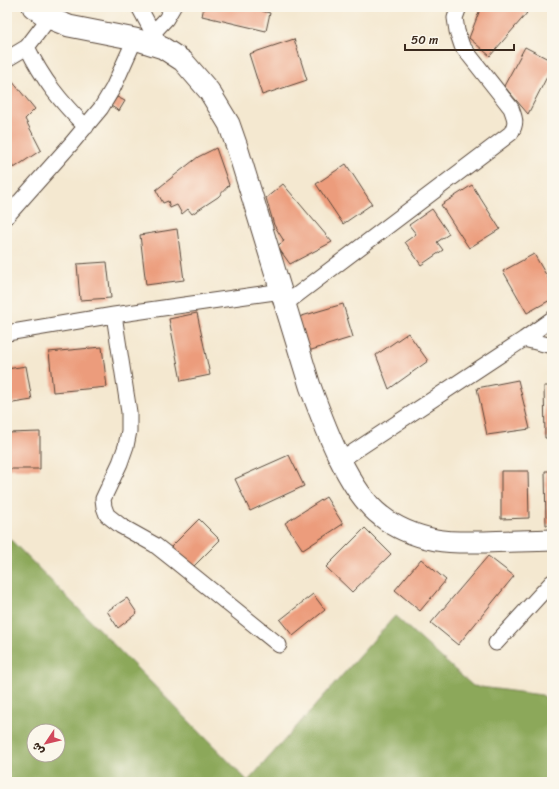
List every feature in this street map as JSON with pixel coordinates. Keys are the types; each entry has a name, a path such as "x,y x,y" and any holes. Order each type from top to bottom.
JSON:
{"street":[{"path":"139,7 150,40"},
{"path":"7,216 86,127 101,108 113,88 174,7"},
{"path":"7,333 114,315 284,298 511,133 515,126 515,117 511,108 462,46 457,31 455,18 459,7"},
{"path":"7,58 26,47 41,12 69,26 150,40 183,61 208,91 229,124 319,411 341,460 354,484 367,501 380,515 398,528 417,536 461,542 552,540"},
{"path":"26,47 50,88 86,127"},
{"path":"114,315 129,412 126,446 104,499 104,507 108,515 118,524 155,545 279,645"},
{"path":"341,460 552,319"},
{"path":"524,339 552,346"},
{"path":"496,643 552,582"}],"green space":[{"path":"7,536 248,781 395,616 473,686 542,695 552,702 552,782 7,782"}],"building":[{"path":"204,7 263,7 262,11 270,13 266,31 202,16"},
{"path":"481,7 513,7 527,13 490,56 469,38"},
{"path":"294,39 307,80 262,95 249,54"},
{"path":"525,47 552,61 552,67 528,114 504,86"},
{"path":"12,81 35,109 25,119 41,150 14,168 7,159 7,123 10,119 7,115 7,86"},
{"path":"117,97 125,101 119,111 111,106"},
{"path":"216,148 229,185 218,197 192,214 188,209 182,214 177,205 170,208 168,201 163,203 156,190 198,157"},
{"path":"346,164 372,204 343,224 316,184"},
{"path":"283,184 332,242 290,264 277,246 284,241 274,225 266,198"},
{"path":"472,185 500,229 469,248 441,205"},
{"path":"432,209 449,234 437,242 443,250 421,265 405,242 416,234 409,225"},
{"path":"177,229 184,280 146,285 140,235"},
{"path":"534,254 552,285 552,299 527,313 503,271"},
{"path":"107,262 111,298 80,300 77,264"},
{"path":"343,304 353,337 305,352 295,318"},
{"path":"197,313 210,375 181,381 169,319"},
{"path":"408,333 428,361 389,389 376,355"},
{"path":"102,347 107,387 53,392 49,352"},
{"path":"26,366 32,400 7,404 7,369"},
{"path":"518,380 530,429 487,435 477,388"},
{"path":"544,386 552,386 552,438 545,438"},
{"path":"40,432 40,469 7,469 7,433"},
{"path":"289,455 304,486 250,511 235,479"},
{"path":"501,471 528,471 529,518 501,519"},
{"path":"545,471 552,471 552,525 546,525"},
{"path":"326,497 343,524 303,550 285,523"},
{"path":"199,519 220,540 191,569 170,548"},
{"path":"365,528 391,554 352,592 326,567"},
{"path":"488,556 514,576 458,645 431,623"},
{"path":"421,559 446,580 420,611 395,590"},
{"path":"313,594 325,610 293,636 280,620"},
{"path":"127,598 137,613 118,628 107,611"}]}
